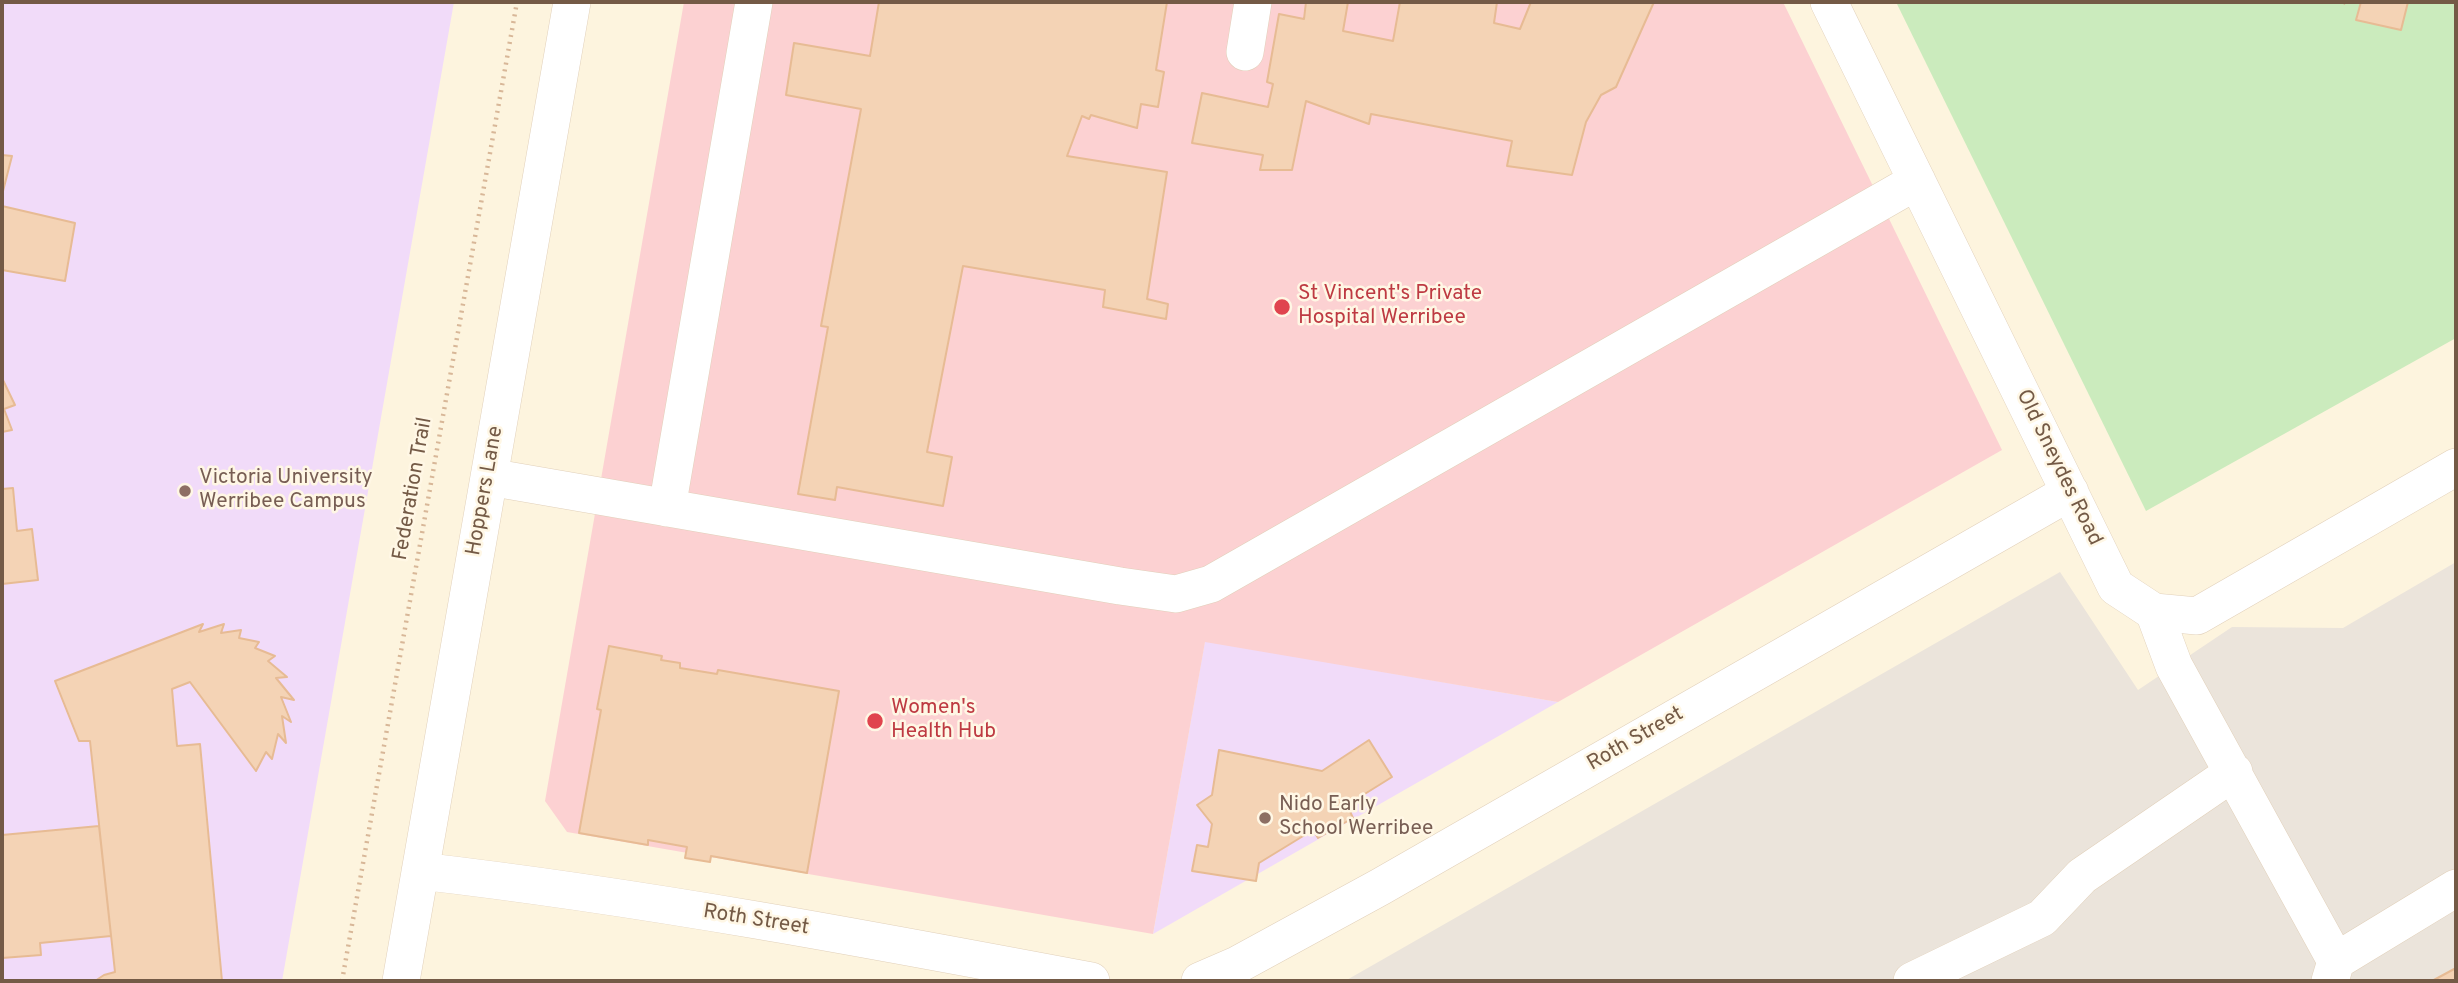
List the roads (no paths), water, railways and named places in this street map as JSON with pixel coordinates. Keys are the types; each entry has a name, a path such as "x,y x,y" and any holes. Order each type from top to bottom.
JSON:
{"street":[{"name":"Hoppers Lane","path":"401,981 572,2"},
{"path":"667,508 754,2"},
{"path":"1245,52 1254,2"},
{"name":"Old Sneydes Road","path":"1829,2 2116,587 2154,612 2197,616 2456,467"},
{"path":"489,477 1151,592 1175,594 1195,590 1211,584 1917,181"},
{"name":"Roth Street","path":"1199,981 1237,965 1380,887 2070,492"},
{"path":"2154,612 2174,666 2234,772 2333,971 2456,888"},
{"path":"1912,981 2042,918 2082,876 2234,772"},
{"name":"Roth Street","path":"420,871 554,887 941,951 1091,981"}],"place":[{"name":"St Vincent's Private Hospital Werribee","path":"1282,307"},
{"name":"Victoria University Werribee Campus","path":"185,491"},
{"name":"Women's Health Hub","path":"875,721"},
{"name":"Nido Early School Werribee","path":"1265,818"}]}
